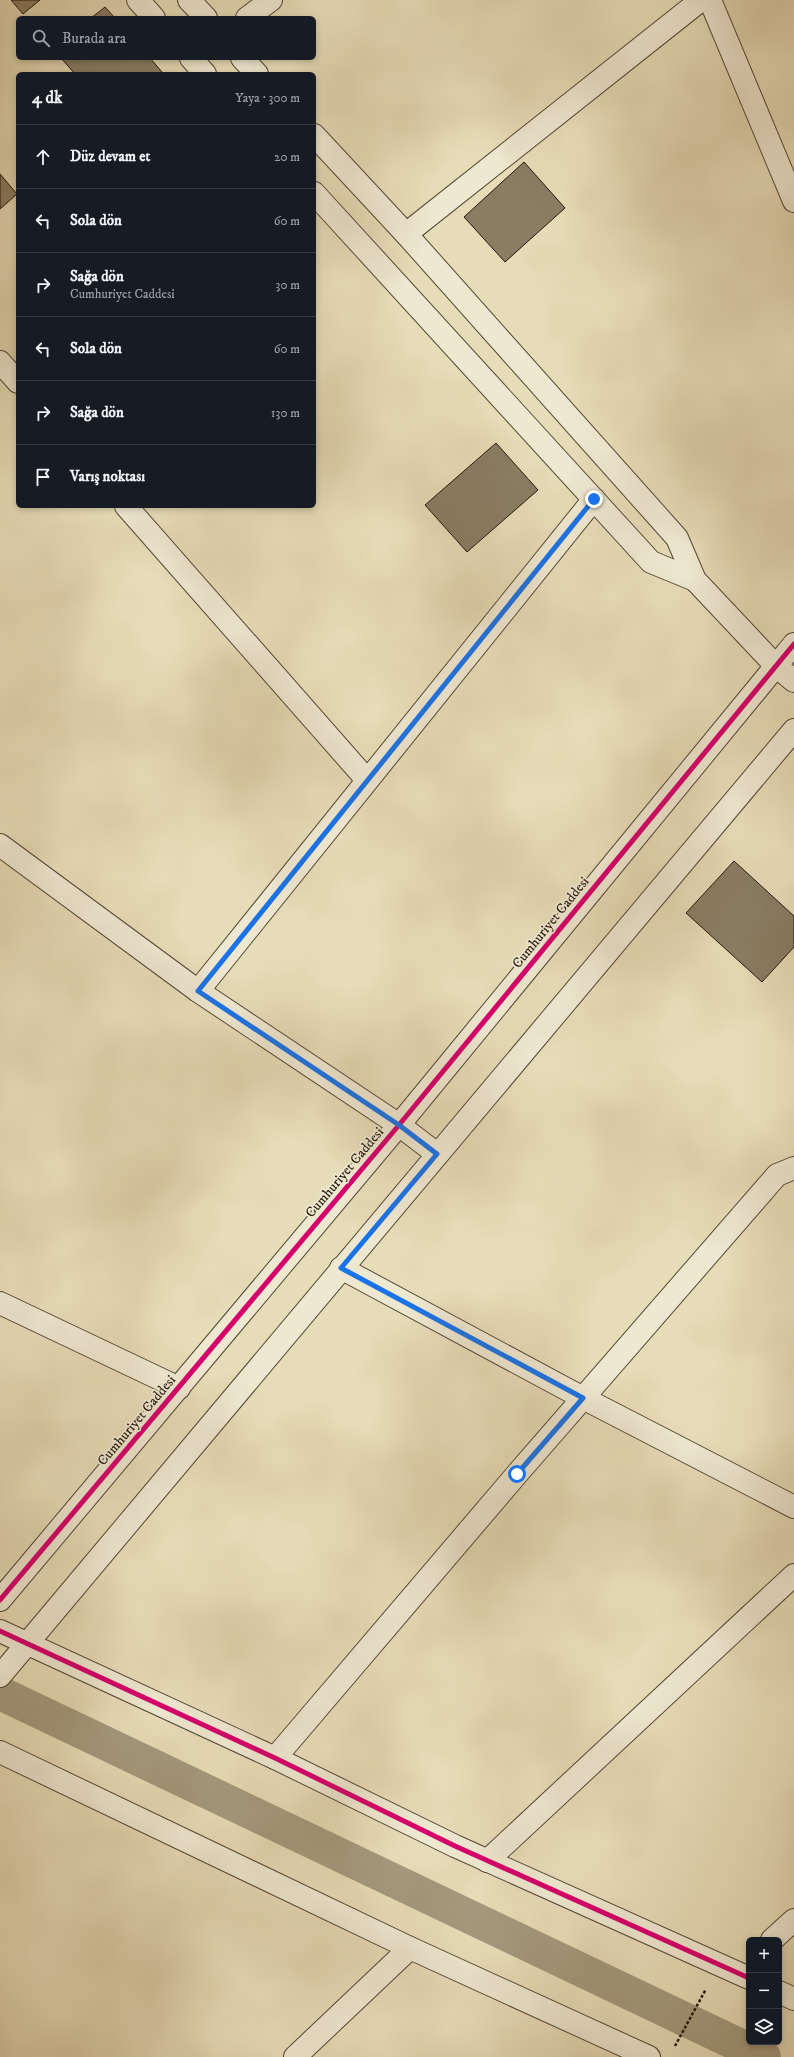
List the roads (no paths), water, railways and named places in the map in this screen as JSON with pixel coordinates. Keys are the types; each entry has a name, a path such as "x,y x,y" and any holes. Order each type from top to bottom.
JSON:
{"street":[{"path":"138,0 152,16"},
{"path":"189,0 204,16"},
{"path":"250,16 271,0"},
{"path":"406,234 701,0"},
{"path":"710,0 794,201"},
{"path":"193,60 203,72"},
{"path":"244,60 255,72"},
{"path":"316,137 406,234 677,538 695,580 775,665 794,681"},
{"path":"316,195 651,562 695,580"},
{"path":"0,362 16,380"},
{"path":"198,991 594,499"},
{"path":"128,508 367,780"},
{"name":"Cumhuriyet Caddesi","path":"0,1600 399,1125 775,665 794,644"},
{"path":"2,1674 341,1268 794,730"},
{"path":"0,845 198,991 399,1125 437,1154"},
{"path":"275,1758 583,1398 777,1175 794,1168"},
{"path":"341,1268 583,1398 794,1507"},
{"path":"0,1303 179,1388"},
{"path":"487,1861 794,1575"},
{"path":"0,1631 275,1758 487,1861 745,1970"},
{"path":"0,1752 410,1948 646,2056"},
{"path":"775,1937 794,1920"},
{"path":"295,2057 410,1948"},
{"path":"782,1993 794,1999"}],"waterway":[{"path":"0,1693 764,2057"}]}
